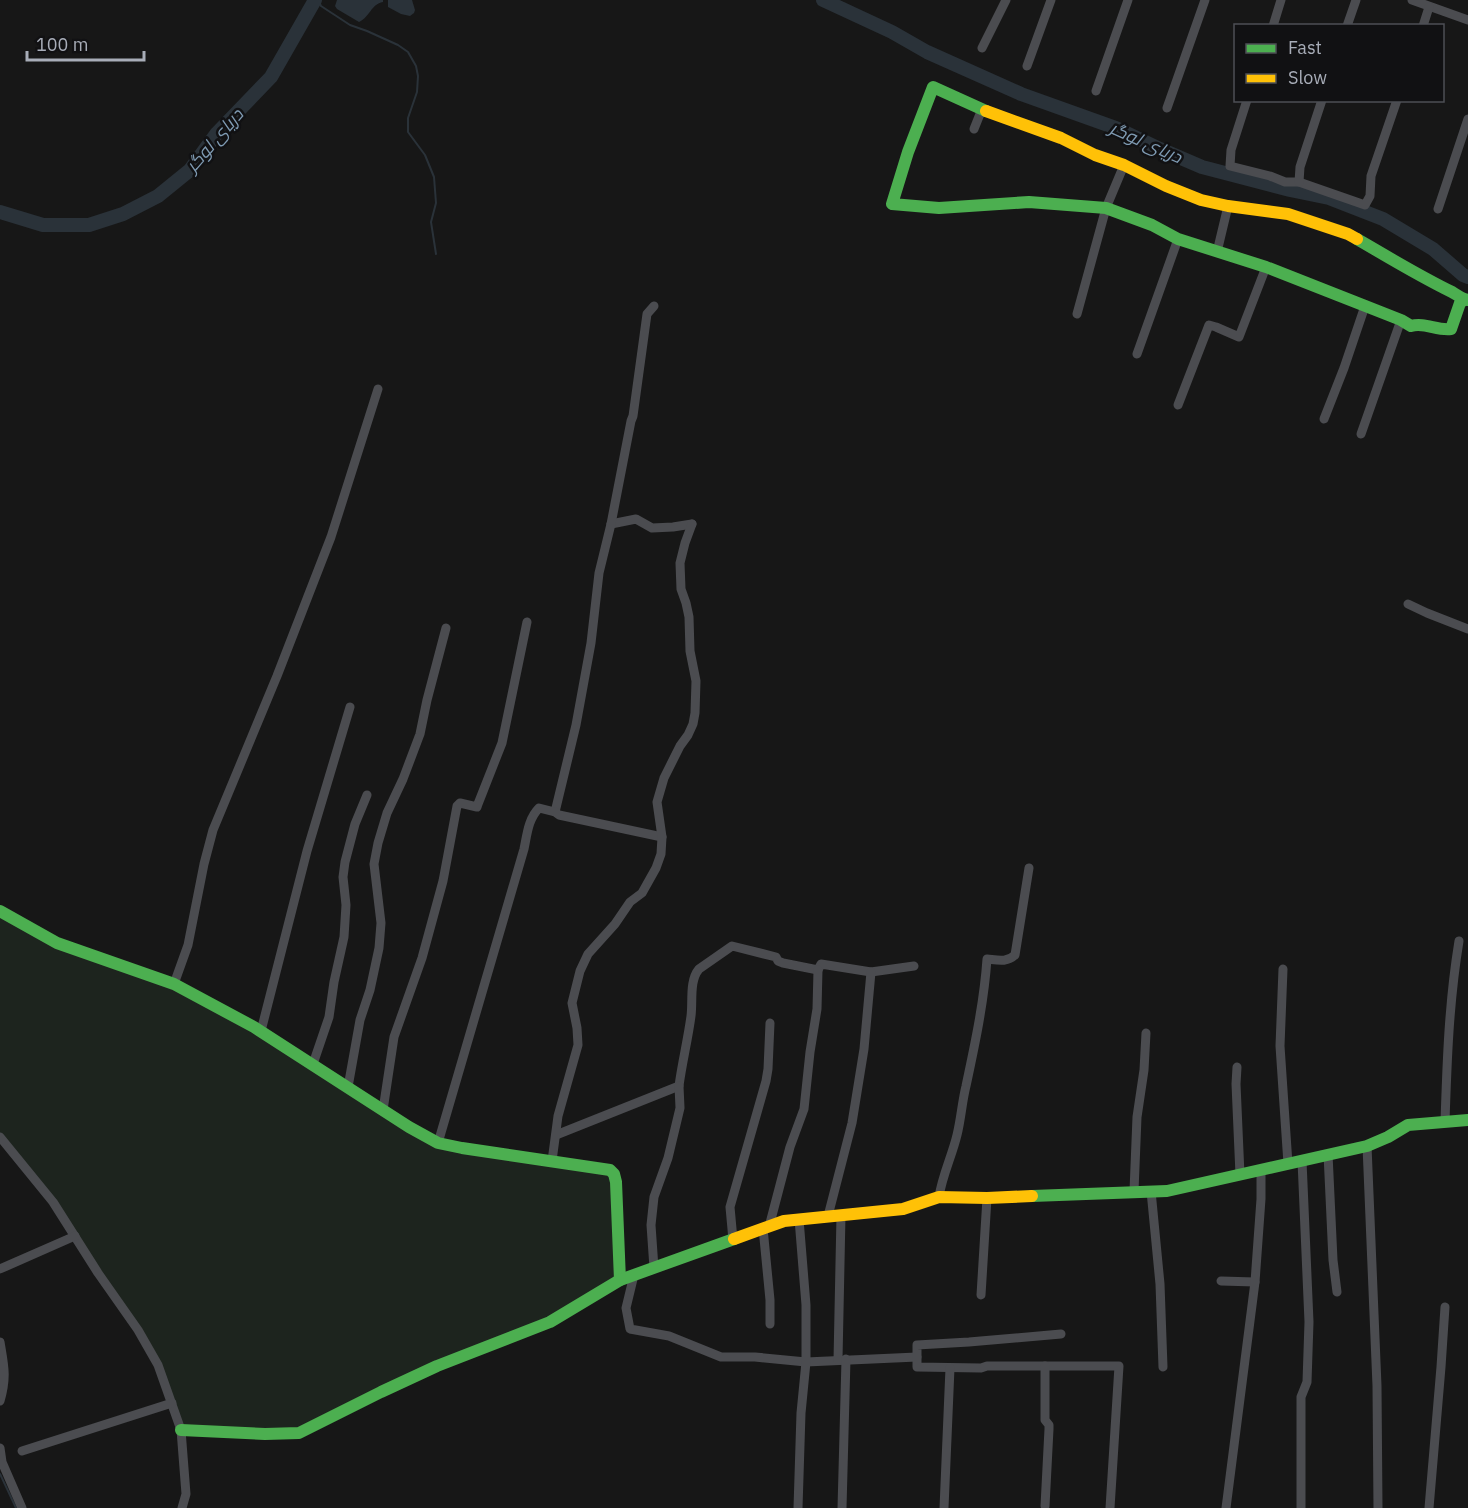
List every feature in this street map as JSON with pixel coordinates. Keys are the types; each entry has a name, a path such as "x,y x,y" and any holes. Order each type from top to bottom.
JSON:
{"street":[{"path":"982,48 1006,0"},
{"path":"1027,66 1051,0"},
{"path":"1096,91 1128,0"},
{"path":"1167,108 1205,0"},
{"path":"1274,24 1281,0"},
{"path":"1348,24 1356,0"},
{"path":"1412,0 1467,17"},
{"path":"1424,24 1430,7"},
{"path":"933,87 982,109 1061,138 1095,155 1124,165 1189,196 1228,206 1288,214 1348,234 1466,300 1461,303 1451,329 1445,330 1424,323 1411,326 1266,267 1178,239 1152,225 1106,208 1029,202 939,208 892,204 908,152 933,87"},
{"path":"1246,102 1231,150 1230,166 1285,182 1299,182 1365,205 1370,196 1371,176 1396,102"},
{"path":"1299,182 1300,167 1321,102"},
{"path":"974,129 982,109"},
{"path":"1438,209 1468,119"},
{"path":"1077,314 1106,208 1124,165"},
{"path":"1217,252 1228,206"},
{"path":"1137,354 1178,239"},
{"path":"1178,405 1209,325 1239,337 1266,267"},
{"path":"555,812 576,725 591,643 600,573 633,416 647,314 654,306"},
{"path":"1324,419 1365,306"},
{"path":"1361,434 1401,320"},
{"path":"174,984 188,945 213,830 277,676 331,537 378,389"},
{"path":"552,1161 558,1116 579,1045 572,1003 580,971 588,954 615,924 630,902 642,893 656,868 661,854 662,837 657,802 663,778 688,735 695,713 696,681 690,651 689,617 681,589 680,563 692,525 652,528 636,519 611,524"},
{"path":"1408,604 1468,629"},
{"path":"383,1110 394,1037 422,958 443,881 457,806 460,803 477,807 502,743 527,622"},
{"path":"348,1087 360,1020 370,990 379,948 381,923 374,864 378,843 387,813 420,734 446,628"},
{"path":"261,1031 307,851 350,707"},
{"path":"313,1064 329,1017 344,937 345,861 355,824 367,795"},
{"path":"438,1143 524,849 529,823 534,813 538,808 559,815 662,837"},
{"path":"939,1197 957,1136 979,1022 987,959 1005,960 1015,955 1029,868"},
{"path":"0,911 57,943 174,984 261,1031 409,1127 438,1143 610,1170 614,1173 616,1182 620,1280"},
{"path":"1445,1122 1448,1037 1459,941"},
{"path":"654,1268 651,1225 654,1197 668,1158 680,1108 679,1086 691,1017 693,980 696,973 732,946 776,957 783,963 818,970"},
{"path":"770,1324 766,1227 804,1109 817,1009 818,970 821,964 871,972 914,966"},
{"path":"1283,969 1280,1046 1288,1164"},
{"path":"842,1508 842,1359 834,1215 864,1049 871,972"},
{"path":"733,1240 730,1207 766,1081 770,1023"},
{"path":"1134,1191 1137,1117 1144,1070 1146,1034"},
{"path":"1237,1067 1240,1175"},
{"path":"556,1135 679,1086"},
{"path":"181,1430 265,1434 299,1433 437,1366 550,1322 620,1280 784,1221 903,1209 939,1197 987,1198 1167,1191 1367,1146 1408,1125 1468,1120"},
{"path":"0,1137 53,1203 138,1330 158,1365 181,1430 186,1494 182,1508"},
{"path":"1367,1146 1377,1375 1378,1508"},
{"path":"1328,1154 1333,1260 1337,1292"},
{"path":"1301,1508 1301,1397 1308,1382 1309,1322 1302,1161"},
{"path":"1226,1508 1255,1282 1261,1171"},
{"path":"1151,1191 1160,1284 1163,1367"},
{"path":"981,1295 987,1198"},
{"path":"798,1508 801,1413 806,1362 806,1305 799,1219"},
{"path":"0,1269 75,1236"},
{"path":"634,1275 626,1308 630,1329 669,1336 721,1358 755,1357 806,1362 916,1357"},
{"path":"1221,1281 1255,1282"},
{"path":"1429,1508 1444,1307"},
{"path":"1060,1334 916,1345 916,1367 1119,1366 1110,1508"},
{"path":"0,1342 5,1376 0,1401"},
{"path":"1045,1366 1045,1420 1049,1429 1045,1506"},
{"path":"945,1508 950,1368"},
{"path":"22,1451 172,1403"},
{"path":"0,1448 2,1462 22,1508"}],"shaded area":[{"path":"337,0 383,0 383,2 376,5 359,22 337,9 335,6"},
{"path":"388,0 412,0 414,13 410,16 401,14 388,7"},
{"path":"0,911 57,943 174,984 438,1142 610,1170 620,1280 567,1313 299,1433 181,1430 158,1365 53,1203 0,1137"}],"waterway":[{"name":"دریای لوگر","path":"0,212 43,225 89,225 123,214 158,196 190,170 217,133 271,77 315,0"},
{"path":"318,0 321,6 350,25 398,45 408,52 416,66 417,92 408,118 408,132 425,155 434,177 436,203 431,222 436,254"},
{"name":"دریای لوگر","path":"823,0 892,32 927,52 1021,94 1116,128 1202,167 1329,198 1383,219 1433,249 1468,277"},
{"path":"0,1474 16,1508"}],"traffic: fast":[{"path":"986,111 933,87 908,152 892,204 939,208 1029,202 1106,208 1152,225 1178,239 1266,267 1411,326 1451,329 1460,303 1464,300"},
{"path":"1357,239 1468,300"},
{"path":"0,911 57,943 174,984 254,1027 409,1127 438,1143 610,1170 616,1182 620,1280"},
{"path":"1032,1196 1167,1191 1367,1146 1408,1125 1468,1120"},
{"path":"181,1430 265,1434 299,1433 437,1366 550,1322 620,1280 734,1239"}],"traffic: slow":[{"path":"986,111 1061,138 1201,200 1288,214 1357,239"},
{"path":"734,1239 784,1221 903,1209 939,1197 1032,1196"}]}
